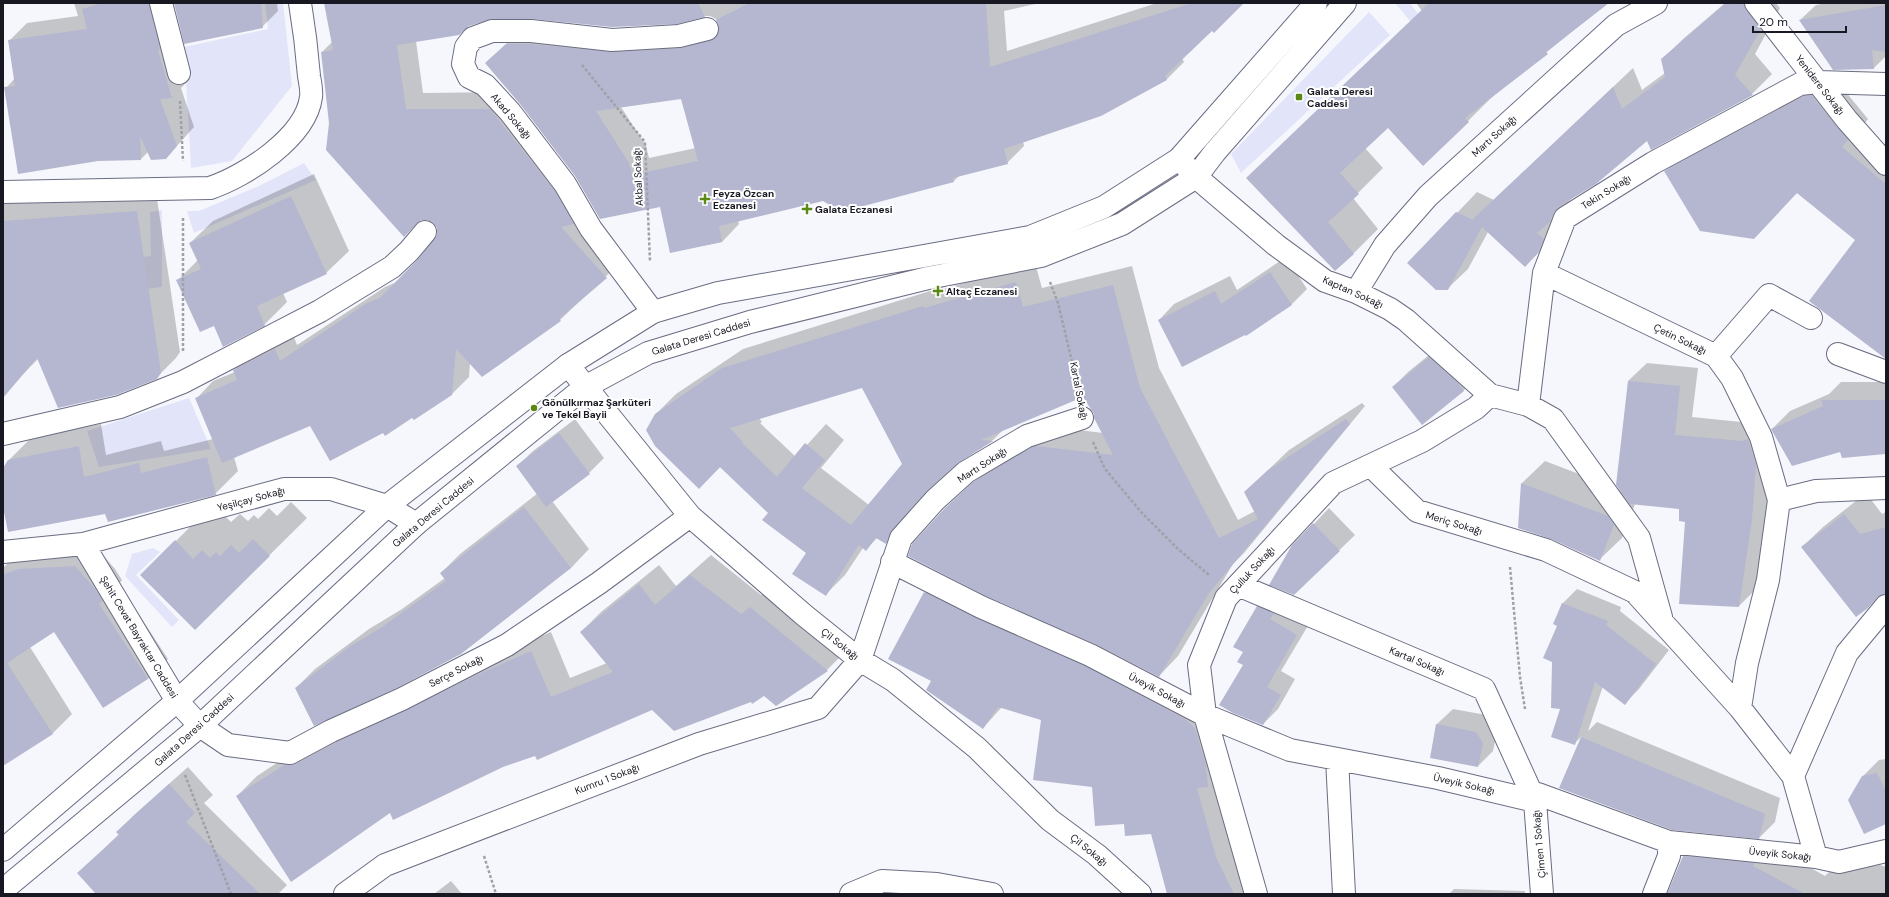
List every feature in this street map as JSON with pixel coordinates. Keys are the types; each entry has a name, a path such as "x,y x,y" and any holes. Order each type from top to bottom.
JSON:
{"street":[{"path":"161,3 179,73"},
{"path":"3,192 184,187 210,188 228,182 244,173 287,141 302,122 311,97 306,36 300,3"},
{"path":"3,850 177,702 387,506 568,364 653,312 718,292 1030,237 1104,207 1179,159 1316,3"},
{"name":"Galata Deresi Caddesi","path":"3,890 200,726 416,524 585,387 648,353 750,322 928,278 1041,256 1122,224 1196,177 1215,152 1345,3"},
{"name":"Martı Sokağı","path":"1356,292 1385,245 1428,196 1616,25 1656,3"},
{"name":"Yenidere Sokağı","path":"1756,3 1847,120 1886,164"},
{"name":"Akad Sokağı","path":"653,312 591,229 565,184 510,112 485,85 469,77 463,64 466,47 473,38 492,31 531,31 612,40 679,36 707,29"},
{"name":"Tekin Sokağı","path":"1528,405 1544,273 1566,218 1653,163 1800,84 1818,82 1886,84"},
{"name":"Kaptan Sokağı","path":"1179,159 1196,177 1276,245 1325,281 1356,292 1390,309 1406,320 1490,395"},
{"path":"3,434 120,407 183,382 320,311 385,271 409,251 425,232"},
{"name":"Çetin Sokağı","path":"1544,273 1716,356 1732,378 1761,437 1779,500"},
{"path":"1716,356 1769,295 1811,318"},
{"path":"1838,354 1886,372"},
{"name":"Çil Sokağı","path":"568,364 690,516 804,615 860,660 893,680 977,748 1050,820 1097,855 1140,894"},
{"path":"1490,395 1528,405 1552,420 1639,538 1662,622"},
{"name":"Çulluk Sokağı","path":"1256,894 1206,716 1199,664 1232,592 1333,484 1429,436 1476,408 1490,395"},
{"name":"Martı Sokağı","path":"892,562 900,538 935,500 966,472 1027,436 1082,418"},
{"name":"Meriç Sokağı","path":"1371,466 1417,511 1546,550 1635,592 1740,708 1794,776"},
{"path":"1740,708 1747,663 1768,580 1779,500 1816,492 1886,488"},
{"name":"Yeşilçay Sokağı","path":"3,552 83,544 284,489 331,490 387,506 416,524"},
{"name":"Serçe Sokağı","path":"200,726 228,745 290,753 331,731 402,698 507,645 599,583 690,516"},
{"name":"Şehit Cevat Bayraktar Caddesi","path":"83,544 177,702 200,726"},
{"path":"860,660 892,562"},
{"name":"Üveyik Sokağı","path":"892,562 981,607 1090,655 1206,716 1290,750 1536,797 1669,842 1816,858 1839,862 1886,851"},
{"name":"Kartal Sokağı","path":"1232,592 1484,689 1536,797"},
{"path":"1816,858 1794,776 1847,653 1886,606"},
{"name":"Kumru 1 Sokağı","path":"345,894 385,865 699,744 818,708 860,660"},
{"path":"1337,759 1344,894"},
{"name":"Çimen 1 Sokağı","path":"1536,797 1542,894"},
{"path":"1654,894 1669,856 1669,842"},
{"path":"851,894 882,881 937,884 992,894"}],"path":[{"name":"Akbal Sokağı","path":"557,34 645,142 651,265"},
{"path":"179,73 184,187 182,320 183,382"},
{"name":"Kartal Sokağı","path":"1041,256 1058,303 1064,325 1078,382 1082,418 1105,469 1142,513 1178,549 1216,581 1232,592"},
{"path":"1507,539 1520,677 1526,714"},
{"path":"175,748 206,834 231,894"},
{"path":"475,830 496,894"}],"shaded area":[{"path":"265,3 283,3 292,86 232,161 191,168 184,47 268,29"},
{"path":"1395,3 1410,3 1456,65 1449,68"},
{"path":"1369,12 1390,35 1241,173 1231,154"},
{"path":"304,163 316,180 194,233 187,211 199,211 259,186"},
{"path":"162,210 162,287 87,296 85,262 151,256 150,212"},
{"path":"189,398 211,449 99,467 87,431"},
{"path":"153,548 160,552 136,575 179,620 172,627 125,576 132,554"}],"building":[{"path":"102,3 149,3 160,49 158,50 172,98 160,99 177,146 166,159 151,160 140,136 141,160 98,161 18,174 4,87 15,86 8,40 87,29 82,9"},
{"path":"174,3 261,3 263,28 184,44"},
{"path":"324,3 698,3 705,17 677,24 612,27 532,19 492,19 469,26 459,35 397,45 406,109 490,109 555,191 574,224 561,227 607,278 559,319 561,321 482,377 456,349 452,395 414,420 412,418 385,436 383,433 330,461 310,426 222,463 195,398 237,380 233,370 275,349 280,361 367,303 380,298 418,259 437,235 437,228 433,223 427,220 421,220 404,237 326,150 329,123 321,52 333,50"},
{"path":"749,3 986,3 990,67 1192,3 1244,3 1214,33 1212,31 1165,76 1167,80 1101,116 1004,149 1008,164 953,178 954,182 841,212 823,201 719,226 722,242 670,253 660,207 600,219 575,176 520,104 485,63 506,44 530,44 613,52 682,48 715,38 719,32 719,26 716,20","holes":["681,99 698,161 632,175 629,163 596,111"]},
{"path":"1429,3 1609,3 1546,52 1548,54 1465,118 1469,122 1423,166 1388,128 1340,173 1359,194 1328,222 1354,254 1335,271 1246,178"},
{"path":"1726,3 1742,3 1761,29 1735,75 1753,95 1651,150 1647,141 1596,184 1558,207 1550,222 1537,233 1544,239 1538,253 1525,267 1482,227 1448,290 1436,290 1407,263 1456,212 1475,221 1473,219 1613,87 1622,109 1665,77 1661,59"},
{"path":"1886,5 1886,52 1872,50 1874,69 1833,70 1799,20"},
{"path":"1811,95 1848,140 1842,147 1886,184 1886,359 1809,301 1855,240 1797,193 1754,239 1700,231 1664,171 1804,96"},
{"path":"291,196 327,274 257,306 265,326 223,347 214,326 200,332 176,280 201,269 189,243"},
{"path":"137,211 161,373 157,379 116,395 58,408 37,358 3,398 3,221"},
{"path":"1270,272 1292,305 1246,336 1245,335 1182,367 1158,320 1215,291 1221,304"},
{"path":"1016,282 1023,307 1113,285 1140,388 1219,538 1258,519 1244,492 1268,470 1346,419 1350,424 1209,593 1159,677 1095,644 986,596 908,556 912,544 944,509 973,482 1032,447 1036,446 1113,455 1094,418 1094,414 1083,397 981,440 993,441 958,463 927,491 892,530 886,544 876,538 866,551 859,545 826,596 792,574 806,553 762,520 768,513 720,467 699,489 655,446 646,430 655,414 722,368 923,306 924,308","holes":["862,388 902,464 851,525 802,488 825,460 805,443 777,477 742,443 743,442 730,428"]},
{"path":"1429,357 1456,381 1464,391 1422,425 1392,387"},
{"path":"1628,381 1680,386 1675,435 1742,441 1748,439 1756,465 1752,519 1739,607 1679,604 1685,522 1679,521 1679,509 1630,504 1616,485"},
{"path":"1821,400 1886,400 1886,454 1842,458 1840,452 1792,466 1771,429 1823,406"},
{"path":"559,433 590,474 546,507 516,466"},
{"path":"79,446 84,477 139,463 141,473 207,457 216,495 108,522 105,514 8,532 3,507 3,468 8,460"},
{"path":"1521,483 1608,516 1614,525 1600,561 1551,539 1518,528"},
{"path":"524,507 571,568 461,654 397,688 314,726 295,688 349,647 382,627 446,581 440,573"},
{"path":"1844,514 1860,534 1886,527 1886,594 1877,598 1868,608 1856,617 1801,547"},
{"path":"1313,523 1340,551 1294,595 1269,585 1292,545"},
{"path":"253,539 270,556 195,630 140,575 175,540 193,559 202,550 210,558 216,552 220,556 231,545 239,553"},
{"path":"75,566 95,589 103,601 99,604 148,679 103,708 54,632 7,663 53,734 3,766 3,575 18,569"},
{"path":"690,575 741,614 750,607 828,671 776,706 764,696 752,704 751,702 674,731 652,710 537,760 535,756 503,767 393,820 390,813 291,882 236,796 284,765 296,764 337,742 407,710 477,675 531,651 551,697 613,672 580,632 639,584 655,605"},
{"path":"924,592 976,618 1085,666 1185,719 1195,728 1206,765 1208,787 1197,788 1216,857 1234,894 1167,894 1151,834 1125,836 1124,824 1095,826 1092,787 1033,780 1041,720 998,707 983,729 926,690 931,681 888,659"},
{"path":"1562,603 1608,621 1606,625 1656,664 1625,705 1595,682 1575,745 1551,737 1560,709 1551,708 1552,662 1543,658 1557,626 1553,624"},
{"path":"1257,606 1274,614 1270,619 1297,635 1267,687 1281,695 1263,725 1233,713 1219,705 1243,665 1237,662 1243,652 1233,647"},
{"path":"1436,724 1476,732 1483,743 1478,767 1430,758"},
{"path":"1581,737 1765,814 1759,839 1672,830 1559,788"},
{"path":"1877,773 1886,791 1886,824 1864,834 1848,800 1862,776"},
{"path":"169,784 195,813 186,822 260,894 96,894 77,873 119,835 116,832"},
{"path":"1683,856 1754,863 1753,866 1805,894 1667,894"}],"place":[{"name":"Galata Deresi Caddesi","path":"1299,97"},
{"name":"Feyza Özcan Eczanesi","path":"705,199"},
{"name":"Galata Eczanesi","path":"807,209"},
{"name":"Altaç Eczanesi","path":"938,291"},
{"name":"Gönülkırmaz Şarküteri ve Tekel Bayii","path":"534,408"}]}
